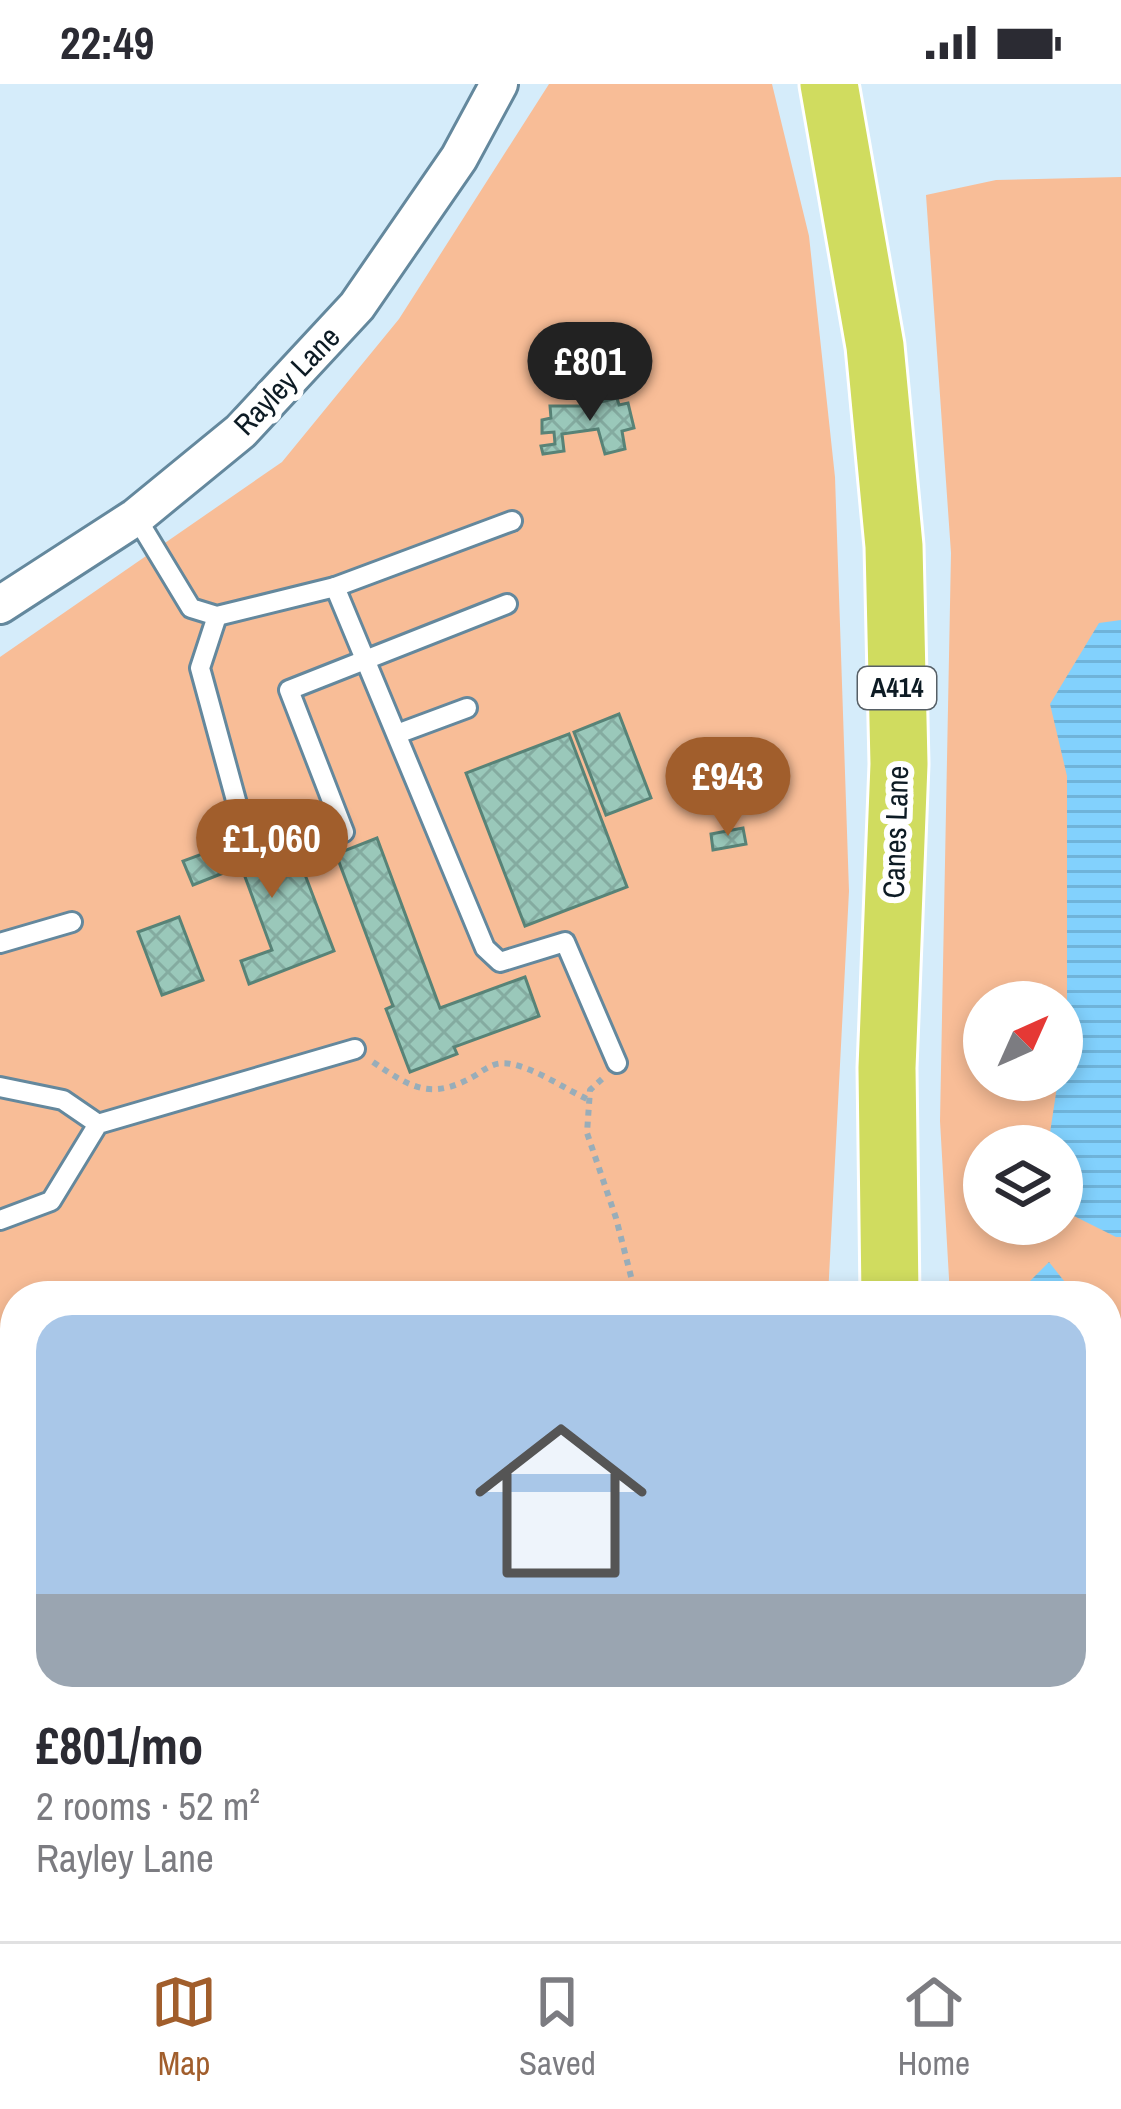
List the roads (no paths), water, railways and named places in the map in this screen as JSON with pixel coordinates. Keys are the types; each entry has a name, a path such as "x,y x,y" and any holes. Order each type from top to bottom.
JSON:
{"highway":[{"name":"Canes Lane","path":"829,84 875,346 894,546 898,764 887,1068 890,1281"}],"street":[{"name":"Rayley Lane","path":"0,605 136,517 242,431 357,306 459,158 499,84"}],"lane":[{"path":"136,517 191,608 217,616 335,586 512,520"},
{"path":"335,586 485,948 500,962 565,942 617,1064"},
{"path":"344,832 290,690 507,604"},
{"path":"217,616 200,668 238,804"},
{"path":"397,734 467,708"},
{"path":"0,943 72,922"},
{"path":"0,1220 51,1201 98,1124 355,1049"},
{"path":"0,1087 63,1100 98,1124"}],"water":[{"path":"1121,620 1121,1237 1083,1220 1083,1125 1051,1125 1055,1101 1083,1101 1083,981 1067,981 1067,776 1050,704 1099,623"},
{"path":"1049,1262 1064,1281 1030,1281"}]}
